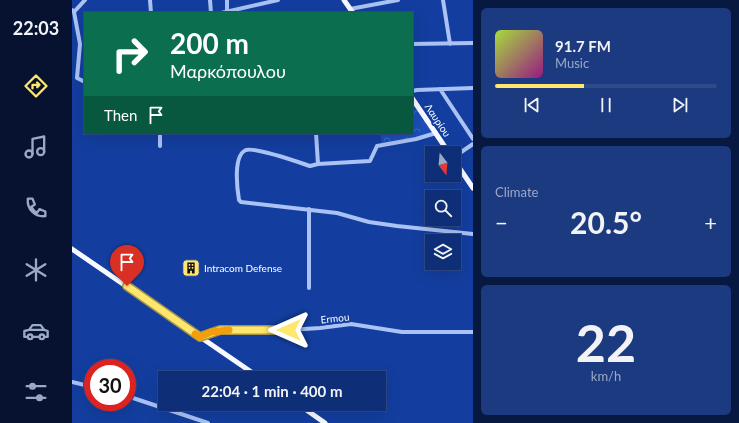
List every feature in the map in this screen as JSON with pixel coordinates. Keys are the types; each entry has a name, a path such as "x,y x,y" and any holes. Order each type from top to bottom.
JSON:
{"main road":[{"path":"344,0 352,11"},
{"name":"Λαυρίου","path":"413,99 444,146"},
{"path":"461,170 473,188"},
{"path":"72,249 250,371"},
{"path":"308,411 324,423"}],"street":[{"path":"77,78 80,44 73,11 85,0"},
{"path":"150,0 151,12"},
{"path":"210,0 211,12"},
{"path":"227,0 227,12 278,0"},
{"path":"352,11 398,0"},
{"path":"443,0 450,44"},
{"path":"413,44 473,43"},
{"path":"72,75 84,82"},
{"path":"413,91 473,88"},
{"path":"440,89 473,139"},
{"path":"436,133 416,139 377,146 370,161 318,164 310,166 260,151 245,151 241,154 238,160 238,197 241,202 337,213 369,222 473,234"},
{"path":"160,134 160,146"},
{"path":"316,134 318,164"},
{"path":"461,152 473,144"},
{"path":"308,210 309,288"},
{"name":"Ermou","path":"200,337 220,330 289,330 351,324 402,332 473,332"},
{"path":"72,382 84,385"},
{"path":"136,399 208,423"}],"green space":[{"path":"417,109 432,129 428,135 382,144 380,134 413,134 413,110"}],"slow traffic":[{"path":"195,334 200,337 211,332 229,330"}],"place":[{"name":"Intracom Defense","path":"191,268"}],"route":[{"path":"127,286 200,337 220,330 289,330"}]}
